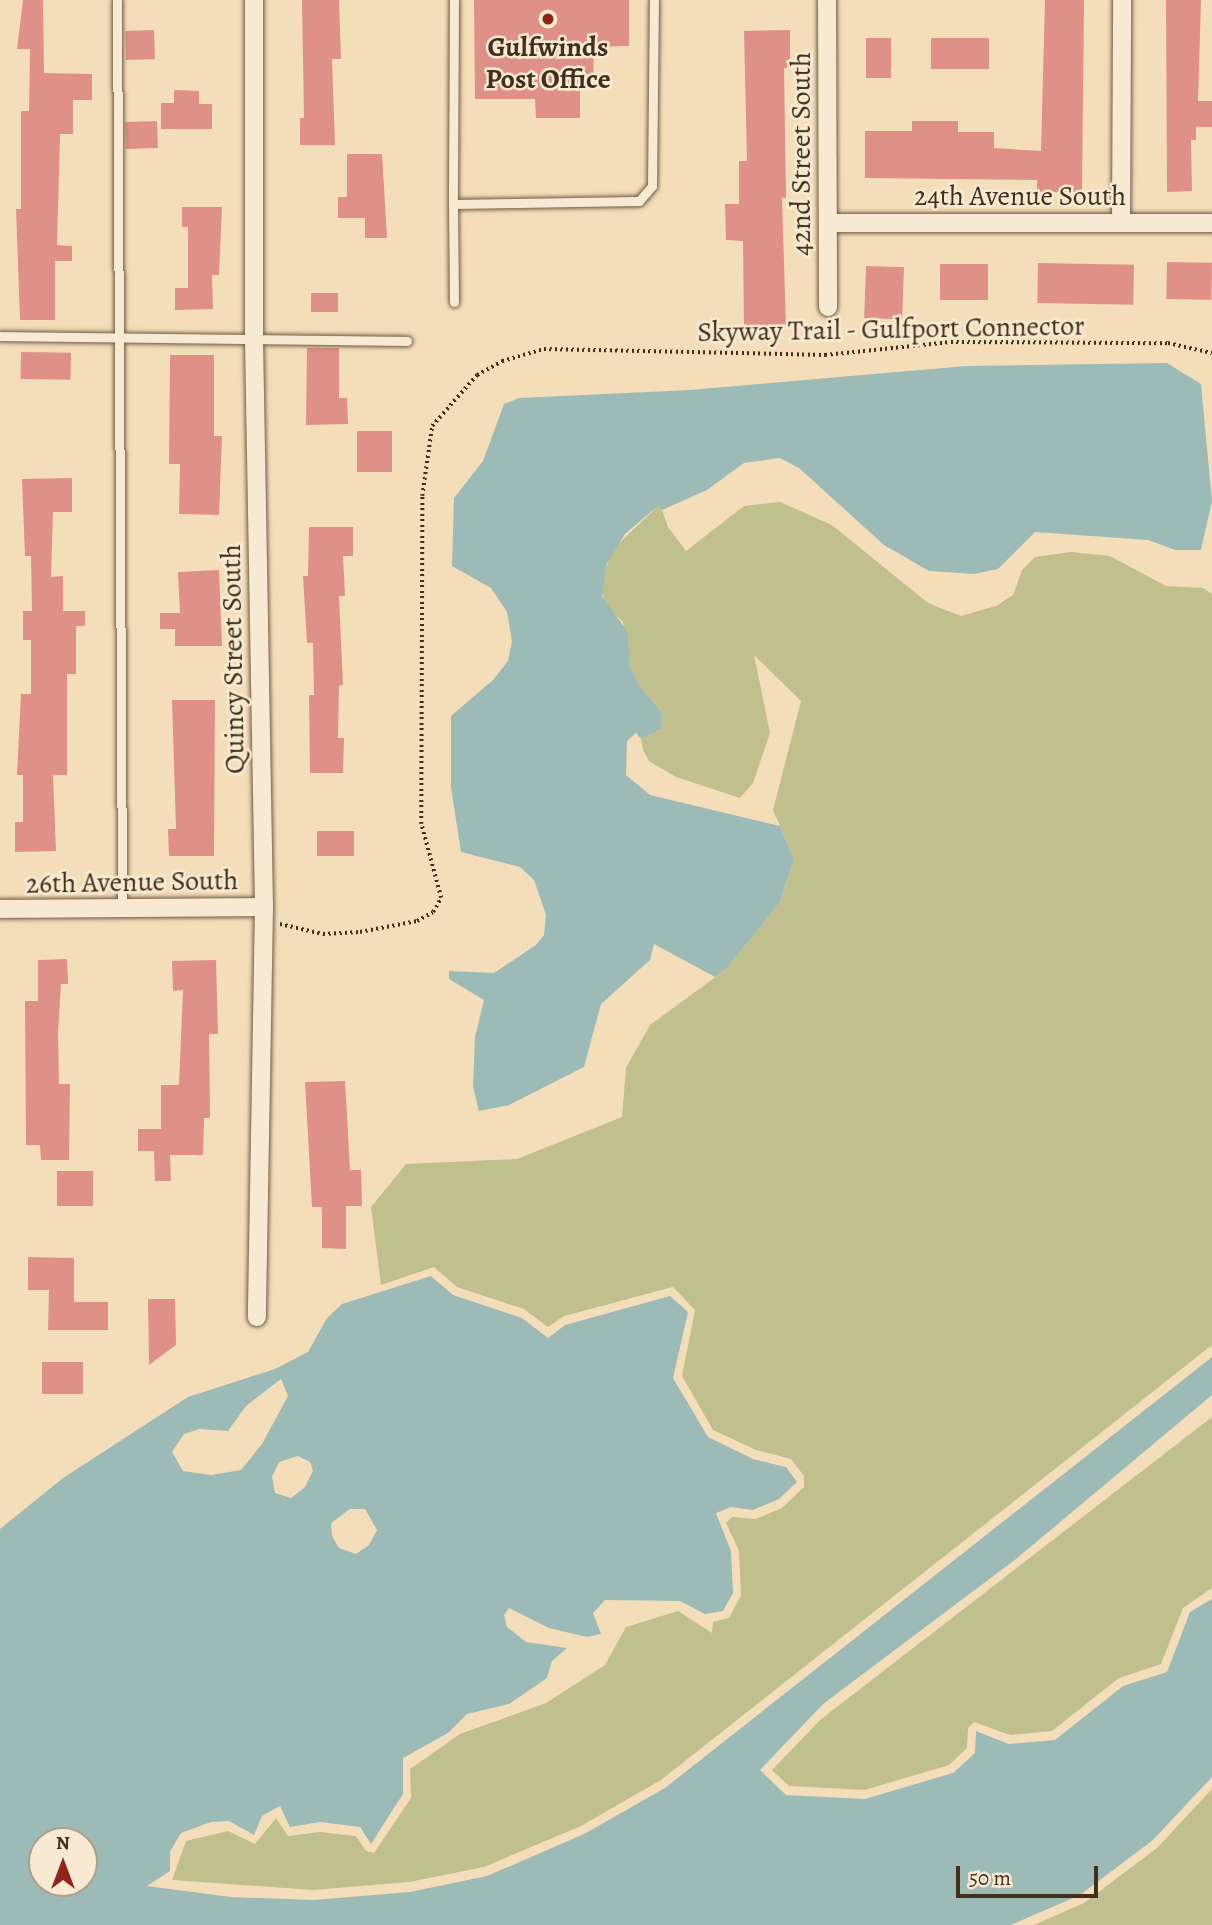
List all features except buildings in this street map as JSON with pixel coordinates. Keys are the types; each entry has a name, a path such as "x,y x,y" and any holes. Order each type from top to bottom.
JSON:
{"street":[{"name":"Quincy Street South","path":"254,0 254,339 264,907 257,1317"},
{"name":"42nd Street South","path":"827,0 828,307"},
{"path":"1121,222 1122,0"},
{"name":"24th Avenue South","path":"828,223 1212,223"},
{"name":"26th Avenue South","path":"0,909 264,907"}],"lane":[{"path":"117,0 122,908"},
{"path":"454,0 454,302"},
{"path":"453,204 639,201 652,186 654,0"},
{"path":"0,337 407,341"}],"path":[{"name":"Skyway Trail - Gulfport Connector","path":"264,907 282,926 323,934 360,932 417,921 433,912 441,898 421,824 425,454 432,426 477,375 502,361 544,349 825,355 951,342 1168,343 1212,352"}],"green space":[{"path":"780,502 832,525 928,603 961,616 996,606 1013,595 1022,570 1035,557 1071,552 1110,556 1166,586 1203,588 1212,594 1212,1345 661,1780 581,1826 484,1867 409,1882 313,1890 172,1880 186,1841 228,1831 255,1844 276,1818 288,1836 320,1832 356,1836 366,1851 374,1853 411,1798 410,1769 460,1734 546,1703 605,1665 626,1627 678,1611 712,1633 713,1622 729,1618 741,1595 739,1551 726,1523 732,1517 756,1519 782,1508 804,1487 804,1476 791,1459 756,1450 713,1430 682,1376 695,1310 673,1287 564,1316 548,1327 524,1309 457,1287 434,1267 381,1285 371,1207 406,1164 517,1159 622,1117 626,1068 650,1025 725,970 779,904 794,859 773,810 801,701 754,655 770,733 753,783 740,798 676,777 649,761 643,750 641,739 661,729 663,714 638,683 630,666 623,622 607,607 600,588 612,550 660,504 668,527 686,551 744,506"},
{"path":"1212,1417 1212,1588 1183,1608 1161,1664 1119,1678 1052,1731 1010,1735 974,1722 968,1728 967,1748 949,1765 865,1790 789,1786 772,1770 820,1720"},
{"path":"1212,1789 1212,1925 1034,1925 1084,1903 1157,1848"}],"water":[{"path":"1167,363 1201,384 1212,501 1201,550 1175,550 1148,540 1035,532 998,569 974,574 929,571 884,545 799,468 780,458 744,463 707,490 662,510 659,505 625,534 607,563 602,596 627,631 630,666 638,683 663,714 661,729 641,739 636,733 627,741 626,775 650,795 780,826 794,859 779,904 725,970 715,977 654,944 650,960 601,1004 584,1067 509,1105 479,1111 473,1087 475,1037 484,1000 449,979 449,971 494,973 536,945 544,935 546,915 534,880 520,867 461,852 451,787 451,716 493,680 508,661 512,641 507,612 491,588 452,566 454,498 483,461 504,404 519,398 690,390 966,366"},
{"path":"431,1276 453,1295 522,1318 548,1338 565,1325 670,1296 688,1312 673,1378 708,1437 753,1459 786,1467 797,1482 779,1499 753,1510 731,1507 716,1513 731,1551 733,1593 723,1611 705,1614 680,1601 605,1600 593,1613 601,1634 587,1637 549,1628 509,1608 504,1615 507,1627 526,1642 567,1648 552,1661 547,1678 509,1704 467,1714 448,1733 403,1758 403,1794 371,1844 360,1827 320,1822 290,1827 280,1806 262,1816 254,1835 229,1821 211,1822 181,1833 170,1852 170,1871 147,1886 231,1897 314,1900 410,1892 487,1876 584,1834 665,1788 1212,1357 1212,1395 1016,1559 823,1704 760,1770 786,1795 865,1799 953,1773 975,1753 976,1731 1009,1744 1055,1740 1123,1686 1167,1672 1190,1612 1212,1599 1212,1777 1153,1840 1080,1895 1011,1925 0,1925 0,1529 63,1478 188,1397 275,1369 308,1352 327,1318 342,1304","holes":["281,1379 288,1396 262,1444 241,1470 211,1475 183,1471 172,1452 184,1434 199,1429 228,1431 246,1406","298,1456 310,1462 313,1471 305,1487 291,1498 275,1493 272,1477 279,1462","350,1509 365,1509 377,1530 369,1545 356,1554 339,1548 332,1536 331,1523"]}],"place":[{"name":"Gulfwinds Post Office","path":"548,19"}]}
